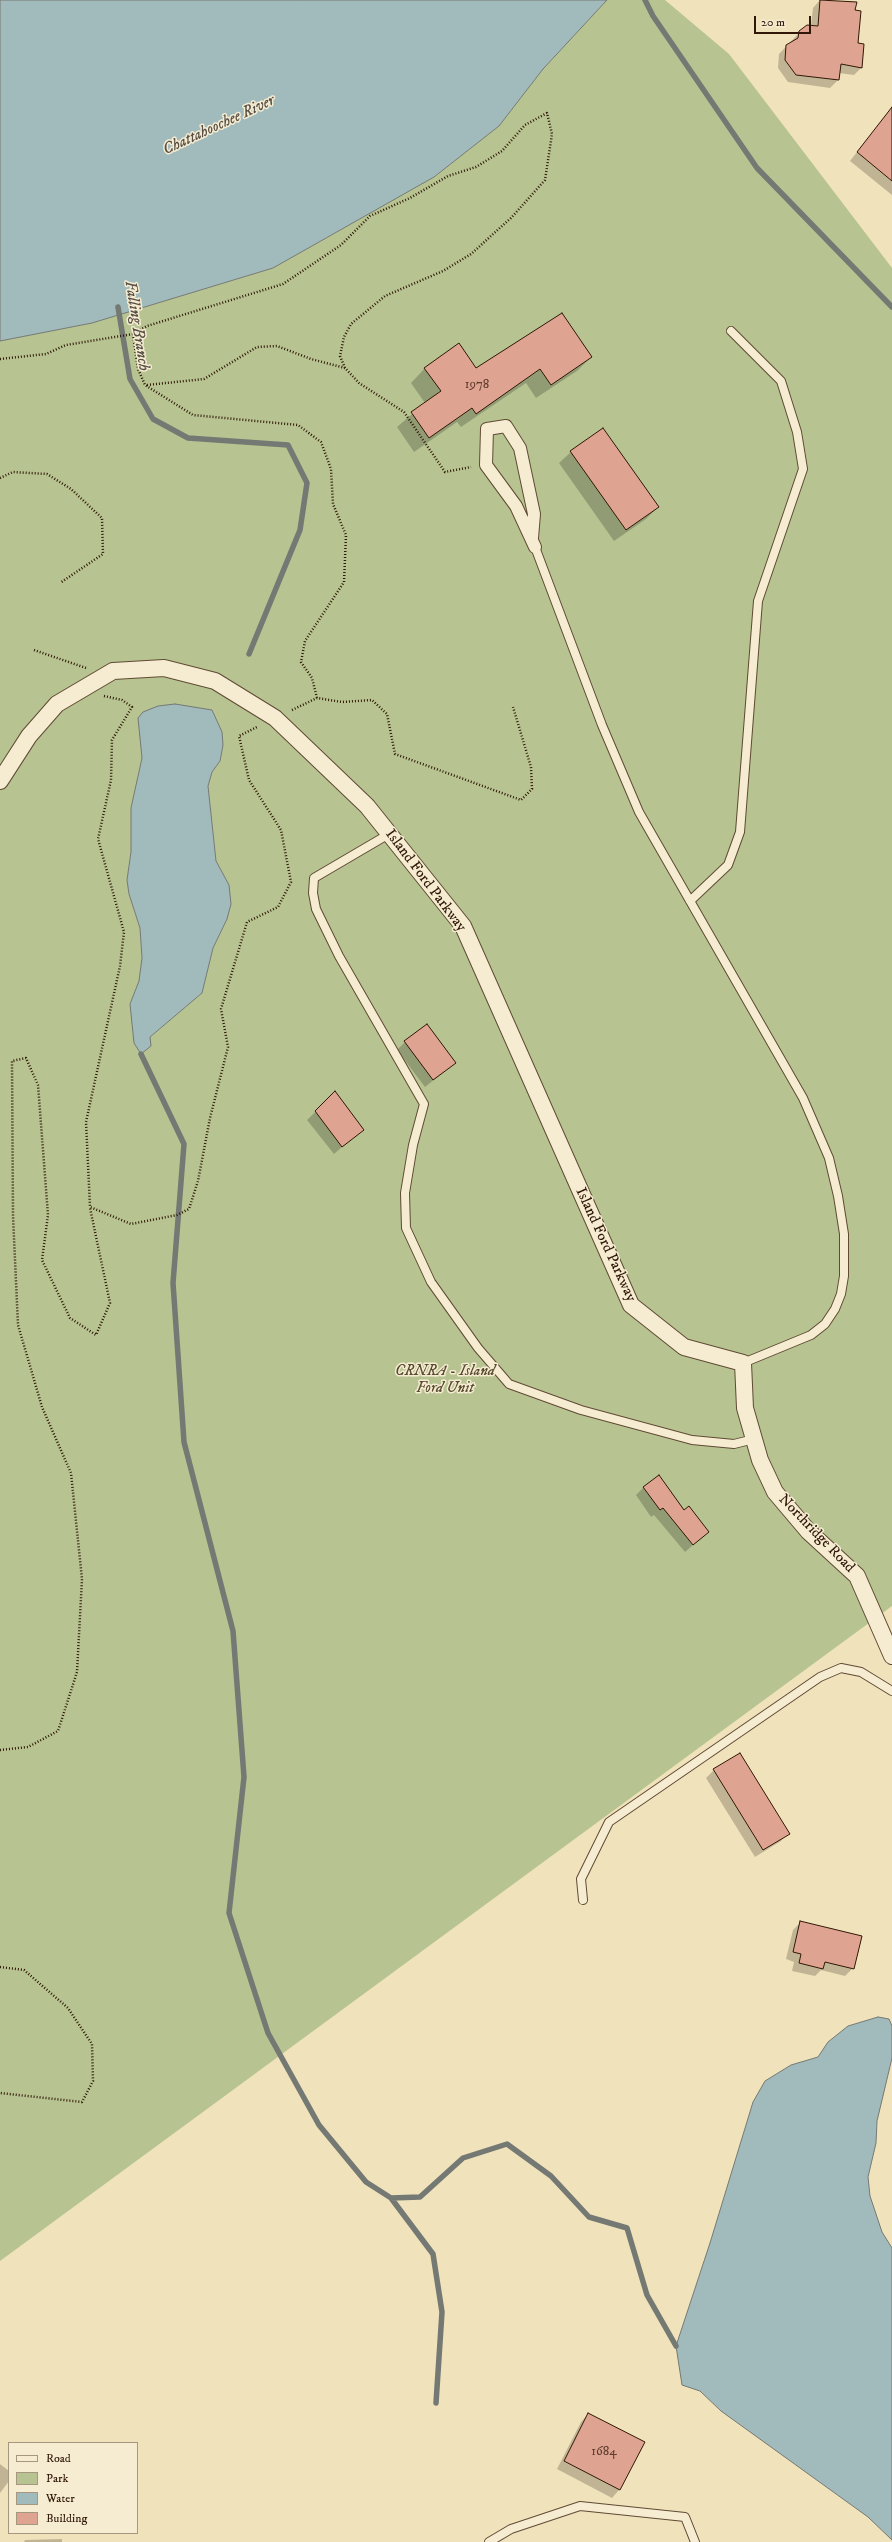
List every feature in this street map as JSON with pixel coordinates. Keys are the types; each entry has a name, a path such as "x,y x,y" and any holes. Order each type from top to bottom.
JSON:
{"street":[{"path":"506,426 520,448 534,514 534,543 516,506 486,465 486,430 506,426"},
{"name":"Island Ford Parkway","path":"0,781 29,736 56,704 114,670 164,668 215,681 275,718 367,806 463,926 631,1305 684,1347 743,1363"},
{"name":"Northridge Road","path":"743,1363 745,1408 760,1460 775,1492 808,1531 857,1576 892,1656"}],"lane":[{"path":"690,901 728,865 740,832 758,601 803,469 797,432 781,381 731,331"},
{"path":"534,543 602,725 639,812 817,1127 829,1158 838,1196 844,1234 841,1294 835,1309 825,1324 811,1335 743,1363"},
{"path":"389,834 314,878 313,893 316,910 339,956 424,1104 413,1145 405,1193 406,1228 432,1282 478,1348 509,1384 580,1410 692,1440 734,1444 754,1439"},
{"path":"583,1900 580,1879 608,1822 820,1677 840,1668 861,1672 892,1690"},
{"path":"489,2542 511,2529 580,2506 685,2517 695,2542"}],"path":[{"path":"0,359 46,354 66,345 133,334 147,326 283,284 342,245 370,216 410,198 448,176 476,167 502,151 524,125 547,113 552,134 545,180 511,218 471,254 442,271 385,296 352,324 344,337 340,356 345,368 359,383 404,412 445,472 486,465"},
{"path":"133,334 138,370 145,385 193,415 298,425 321,442 331,469 333,504 346,535 344,582 305,641 301,662 312,678 317,698"},
{"path":"145,385 204,379 257,347 277,346 311,359 345,368"},
{"path":"0,478 13,472 47,474 72,489 102,518 103,554 60,583"},
{"path":"0,1750 28,1747 58,1731 77,1672 82,1579 71,1473 42,1406 18,1325 14,1216 12,1061 26,1058 38,1085 48,1215 42,1260 70,1318 96,1336 110,1303 90,1208 86,1122 120,966 124,932 98,839 111,780 112,740 132,707 122,700 105,698 85,666 34,650"},
{"path":"90,1208 131,1224 177,1214 189,1209 228,1047 222,1009 248,922 278,907 291,882 281,830 249,780 239,736 317,698 342,702 372,700 387,714 395,754 521,800 532,790 531,767 513,707"},
{"path":"0,1967 24,1970 68,2008 92,2044 93,2081 82,2102 0,2094"}],"green space":[{"name":"CRNRA - Island Ford Unit","path":"607,0 665,0 729,54 892,268 892,1606 0,2261 0,341 92,323 273,268 434,177 499,126 543,69","holes":["212,710 222,732 220,761 212,772 208,786 216,861 229,885 227,919 213,948 202,993 150,1037 130,1004 139,981 142,958 140,928 129,894 127,880 131,852 131,808 142,758"]}],"water":[{"name":"Chattahoochee River","path":"0,0 607,0 543,69 499,126 434,177 273,268 92,323 0,341"},
{"path":"175,704 212,710 222,732 223,745 220,761 212,772 208,786 216,861 229,885 231,904 227,919 213,948 202,993 150,1037 151,1046 141,1054 134,1043 130,1004 139,981 142,958 140,928 129,894 127,880 131,852 131,808 142,758 138,718 143,712 158,706"},
{"path":"878,2017 889,2019 892,2026 892,2058 877,2121 876,2143 868,2177 870,2196 882,2232 892,2248 892,2540 868,2517 721,2411 700,2391 682,2385 676,2346 710,2243 753,2102 765,2081 791,2065 818,2057 828,2042 848,2026"}],"building":[{"path":"820,0 857,2 855,10 861,11 858,43 864,44 862,68 841,64 839,80 796,75 785,60 786,45 798,38 799,31 807,25 818,26"},
{"path":"892,107 892,181 857,152"},
{"path":"562,313 592,357 551,385 540,369 476,414 472,408 429,438 411,412 441,391 424,368 459,343 476,368"},
{"path":"603,428 659,507 626,530 570,451"},
{"path":"427,1024 456,1063 433,1080 404,1041"},
{"path":"335,1091 364,1130 342,1147 315,1111"},
{"path":"659,1475 684,1510 689,1506 709,1532 693,1545 663,1508 660,1510 643,1487"},
{"path":"740,1753 790,1834 763,1850 713,1769"},
{"path":"800,1921 862,1936 854,1969 825,1962 823,1969 799,1963 801,1954 793,1952"},
{"path":"588,2413 645,2442 620,2490 564,2461"}],"waterway":[{"path":"645,0 653,16 757,168 892,307"},
{"name":"Falling Branch","path":"118,307 130,379 153,419 188,438 288,445 307,483 300,530 249,654"},
{"path":"141,1054 184,1144 173,1283 184,1442 233,1631 244,1777 229,1913 268,2033 319,2125 366,2182 391,2198 420,2197 463,2158 507,2144 551,2176 589,2217 627,2228 647,2295 676,2346"},
{"path":"391,2198 433,2254 442,2312 436,2403"}]}
